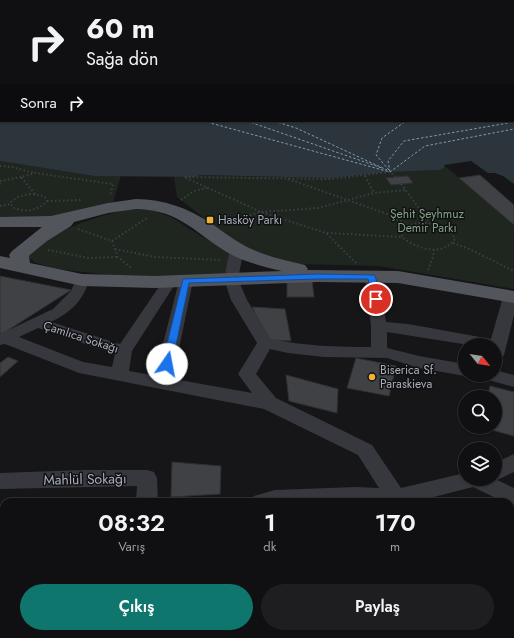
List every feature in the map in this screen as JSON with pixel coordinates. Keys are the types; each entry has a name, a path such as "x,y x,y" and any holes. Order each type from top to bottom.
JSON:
{"main road":[{"path":"0,222 70,219 124,206 141,204 165,207 205,228 234,263 318,276 368,274 380,271 425,278 481,292"},
{"path":"21,266 19,255 28,246 46,232 70,219"},
{"path":"0,262 82,280 147,282 178,281 252,257 272,264 302,269 368,274 513,297"}],"street":[{"path":"234,263 239,300 265,343 288,348 324,352 387,352 419,362 458,369"},
{"path":"368,274 376,299 379,326 379,352"},
{"path":"3,339 59,312 78,293 82,280"},
{"path":"119,375 124,351 178,281"},
{"path":"167,364 178,281"},
{"path":"501,338 513,297"},
{"name":"Çamlıca Sokağı","path":"38,323 124,351"},
{"path":"379,326 408,329 458,341"},
{"path":"3,339 79,367 269,403 365,450 398,498"},
{"path":"265,343 247,374 269,403"},
{"path":"502,378 514,381"},
{"path":"502,469 514,462"},
{"name":"Mahlül Sokağı","path":"0,482 84,478 147,478 147,498"},
{"path":"406,498 458,484"},
{"path":"490,486 514,497"},
{"path":"295,498 356,495 382,498"}],"path":[{"path":"0,166 12,167 35,173 113,184 112,194 108,198"},
{"path":"200,175 331,179 390,172 396,177"},
{"path":"0,183 35,173"},
{"path":"376,173 330,178 184,177 261,212 326,233 402,237 410,244 417,247 434,250 444,248 453,243 455,239 451,231 430,223 408,225 402,231 402,237"},
{"path":"365,176 374,193"},
{"path":"21,177 35,194"},
{"path":"287,178 390,214 408,225"},
{"path":"401,184 430,223"},
{"path":"205,228 261,212 318,208 374,193 406,190"},
{"path":"0,206 11,204 18,197 35,194 46,198 46,203 37,208 25,210 15,209 11,204"},
{"path":"112,241 165,207"},
{"path":"70,219 112,241 118,257 147,282"},
{"path":"326,233 368,274"},
{"path":"453,243 468,248 514,271"},
{"path":"28,246 89,258 118,257"},
{"path":"115,249 139,256 234,263"},
{"path":"425,278 434,250"}],"green space":[{"path":"0,161 94,176 121,176 113,202 76,216 0,222"},
{"name":"Şehit Şeyhmuz Demir Parkı","path":"444,165 514,225 514,289 379,266 296,264 240,246 177,197 174,177 196,177 200,175 331,178 390,172 439,170"},
{"path":"130,209 151,210 171,217 201,236 236,253 231,276 128,277 57,269 36,263 28,257 38,247 62,232 88,220"}],"shaded area":[{"path":"0,122 514,122 514,184 503,176 495,173 488,173 471,161 444,165 444,168 439,170 390,172 331,178 200,175 196,177 94,176 0,161"}],"building":[{"path":"480,175 514,205 514,225 459,178"},
{"path":"408,176 413,183 391,185 386,178"},
{"path":"0,276 71,290 2,334 0,333"},
{"path":"287,280 312,280 314,297 287,297"},
{"path":"252,307 285,309 291,341 269,340"},
{"path":"8,357 18,361 0,377 0,363"},
{"name":"Biserica Sf. Paraskieva","path":"356,358 396,366 389,396 347,388"},
{"path":"286,375 338,389 337,413 289,401"},
{"path":"490,386 514,392 514,436 502,433 502,390 489,390"},
{"path":"172,462 221,466 220,494 171,497"}],"ferry route":[{"path":"207,122 390,172"},
{"path":"250,122 382,168"},
{"path":"277,122 296,128 387,170"},
{"path":"389,170 376,155 382,138 405,122"},
{"path":"390,172 388,161 404,141 514,122"},
{"path":"390,172 425,146 514,129"}],"tram line":[{"path":"357,0 397,0"}],"place":[{"name":"Hasköy Parkı","path":"210,220"},
{"name":"Biserica Sf. Paraskieva","path":"372,377"}],"route":[{"path":"167,364 176,317 186,281 318,276 372,277 376,299"}]}
